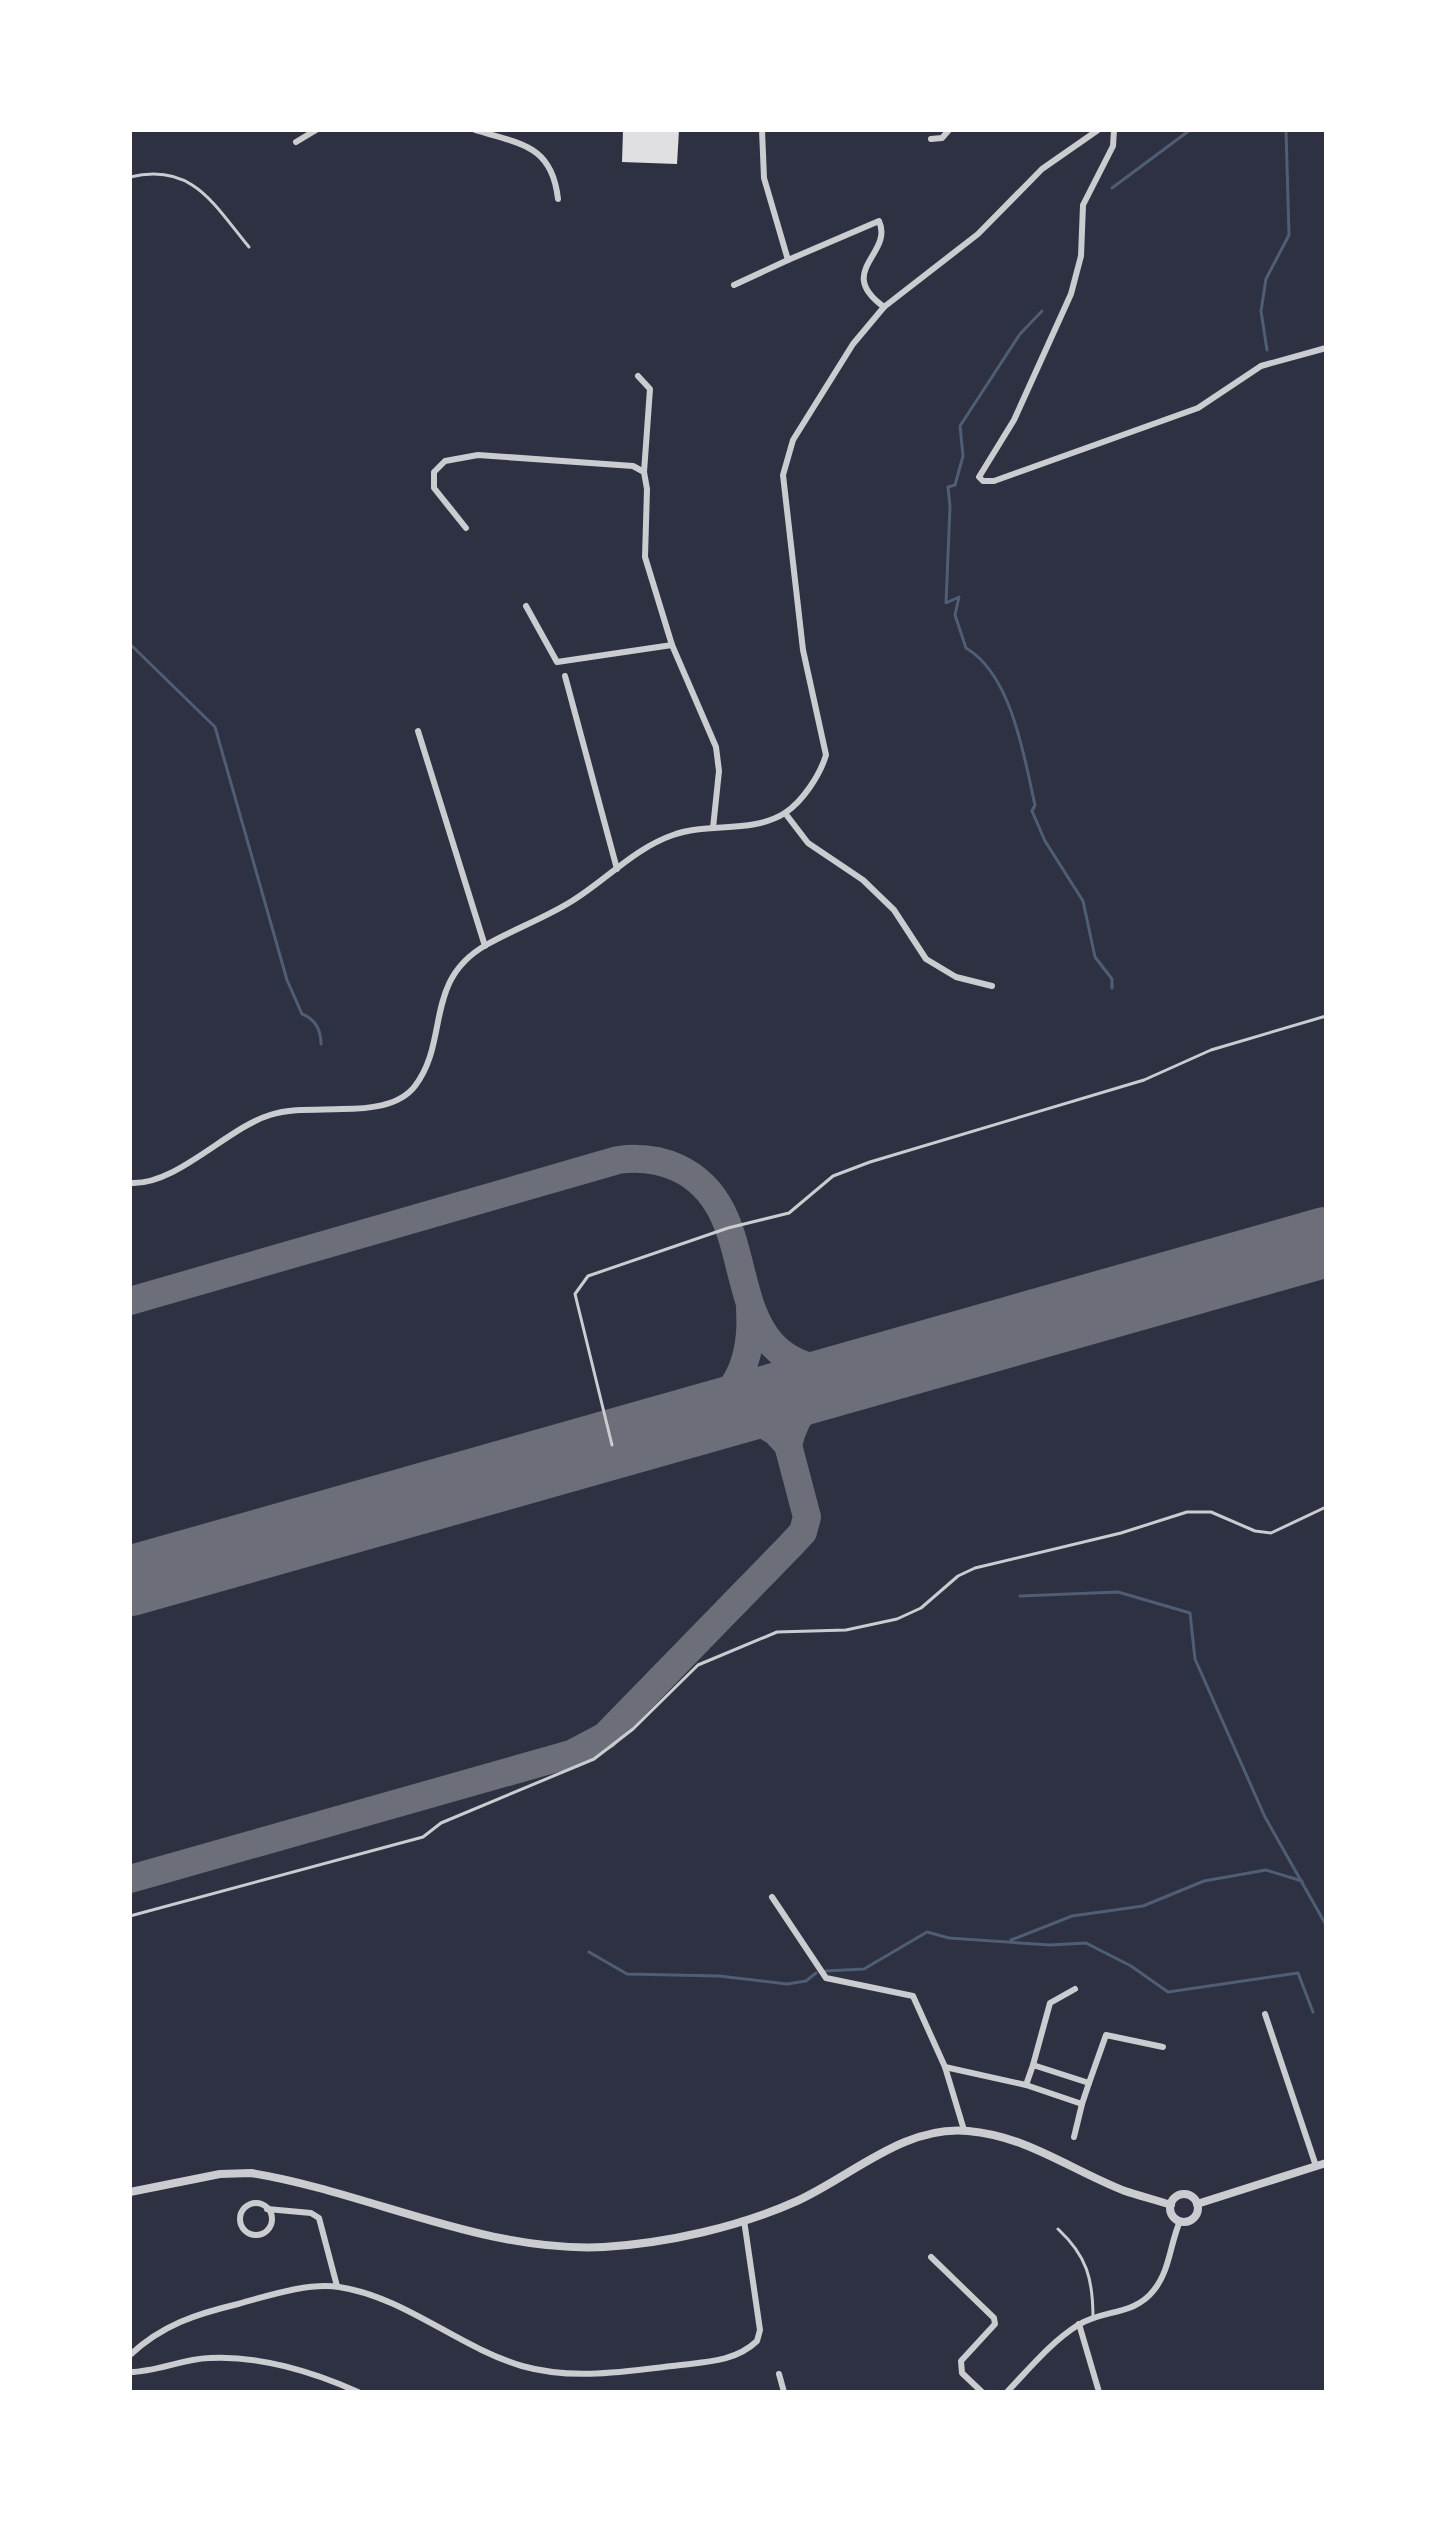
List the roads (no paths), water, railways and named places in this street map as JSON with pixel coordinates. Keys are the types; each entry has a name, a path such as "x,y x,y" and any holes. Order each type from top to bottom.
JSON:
{"street":[{"path":"296,142 316,130"},
{"path":"475,130 540,153 556,179 558,199"},
{"path":"762,130 764,178 788,260"},
{"path":"931,139 942,138 949,130"},
{"path":"131,1183 141,1183 166,1173 269,1115 368,1109 396,1100 415,1086 447,986 463,961 485,946 570,902 652,844 674,834 748,826 785,813 800,800 823,766 826,755 803,650 783,475 785,459 853,344 884,307 978,234 1042,169 1098,130"},
{"path":"1114,130 1113,146 1083,205 1081,256 1071,294 1014,420 979,477 983,481 994,481 1198,408 1261,366 1326,348"},
{"path":"734,285 879,221 882,235 863,273 864,285 870,296 884,307"},
{"path":"638,376 650,389 644,472 647,489 645,557 672,645 716,747 719,771 713,828"},
{"path":"466,528 434,488 434,472 445,461 478,455 633,466 644,472"},
{"path":"526,606 557,662 672,645"},
{"path":"565,676 617,869"},
{"path":"418,731 485,946"},
{"path":"785,813 808,843 863,880 894,910 926,959 956,977 992,986"},
{"path":"772,1897 826,1978 913,1996 945,2067 964,2130"},
{"path":"1026,2085 1050,2003 1075,1989"},
{"path":"1265,2014 1316,2166"},
{"path":"1074,2137 1106,2035 1163,2047"},
{"path":"1033,2065 1089,2083"},
{"path":"945,2067 1026,2085 1082,2104"},
{"path":"130,2192 207,2176 251,2173 481,2232 582,2248 658,2240 744,2220 797,2201 918,2137 964,2130 1020,2141 1124,2190 1171,2205"},
{"path":"1197,2204 1326,2163"},
{"path":"1180,2221 1171,2213 1175,2198 1184,2194 1197,2204"},
{"path":"267,2209 271,2218 265,2232 255,2235 245,2232 240,2223 244,2209 258,2204 267,2209 311,2213 319,2218 337,2286"},
{"path":"1180,2221 1195,2216 1197,2204"},
{"path":"130,2355 162,2328 191,2316 260,2298 337,2286 416,2315 489,2354 524,2367 563,2374 624,2371 732,2358 757,2341 760,2330 744,2220"},
{"path":"1007,2392 1052,2345 1079,2324 1125,2311 1153,2292 1163,2277 1180,2221"},
{"path":"931,2257 993,2314 995,2324 961,2361 962,2373 982,2392"},
{"path":"1079,2324 1099,2392"},
{"path":"130,2372 208,2358 238,2359 305,2371 358,2392"},
{"path":"779,2374 784,2392"}],"lane":[{"path":"130,177 147,173 185,179 201,189 249,247"},
{"path":"612,1445 575,1294 588,1276 728,1228 789,1213 833,1176 870,1162 1144,1080 1211,1050 1326,1016"},
{"path":"130,1916 423,1837 441,1823 594,1759 633,1729 698,1665 777,1632 846,1630 897,1619 921,1608 958,1576 975,1568 1121,1533 1187,1512 1211,1512 1255,1531 1271,1533 1326,1507"},
{"path":"1058,2229 1081,2250 1093,2293 1093,2318"}],"waterway":[{"path":"1112,188 1190,130"},
{"path":"1267,350 1261,311 1266,279 1289,235 1286,130"},
{"path":"1042,311 1020,334 960,426 963,456 955,485 948,487 946,603 959,597 955,615 966,648 995,677 1005,697 1026,764 1035,805 1032,811 1045,841 1083,901 1095,957 1112,979 1112,988"},
{"path":"130,644 215,727 287,980 302,1014 316,1026 321,1044"},
{"path":"1020,1596 1118,1592 1190,1613 1195,1659 1265,1817 1326,1925"},
{"path":"1011,1940 1072,1916 1143,1906 1204,1881 1266,1870 1302,1881"},
{"path":"825,1971 864,1969 927,1932 949,1938 1050,1945 1086,1943 1131,1966 1168,1992 1298,1973 1313,2012"},
{"path":"589,1952 627,1974 719,1976 787,1984 806,1981 816,1973"}]}
